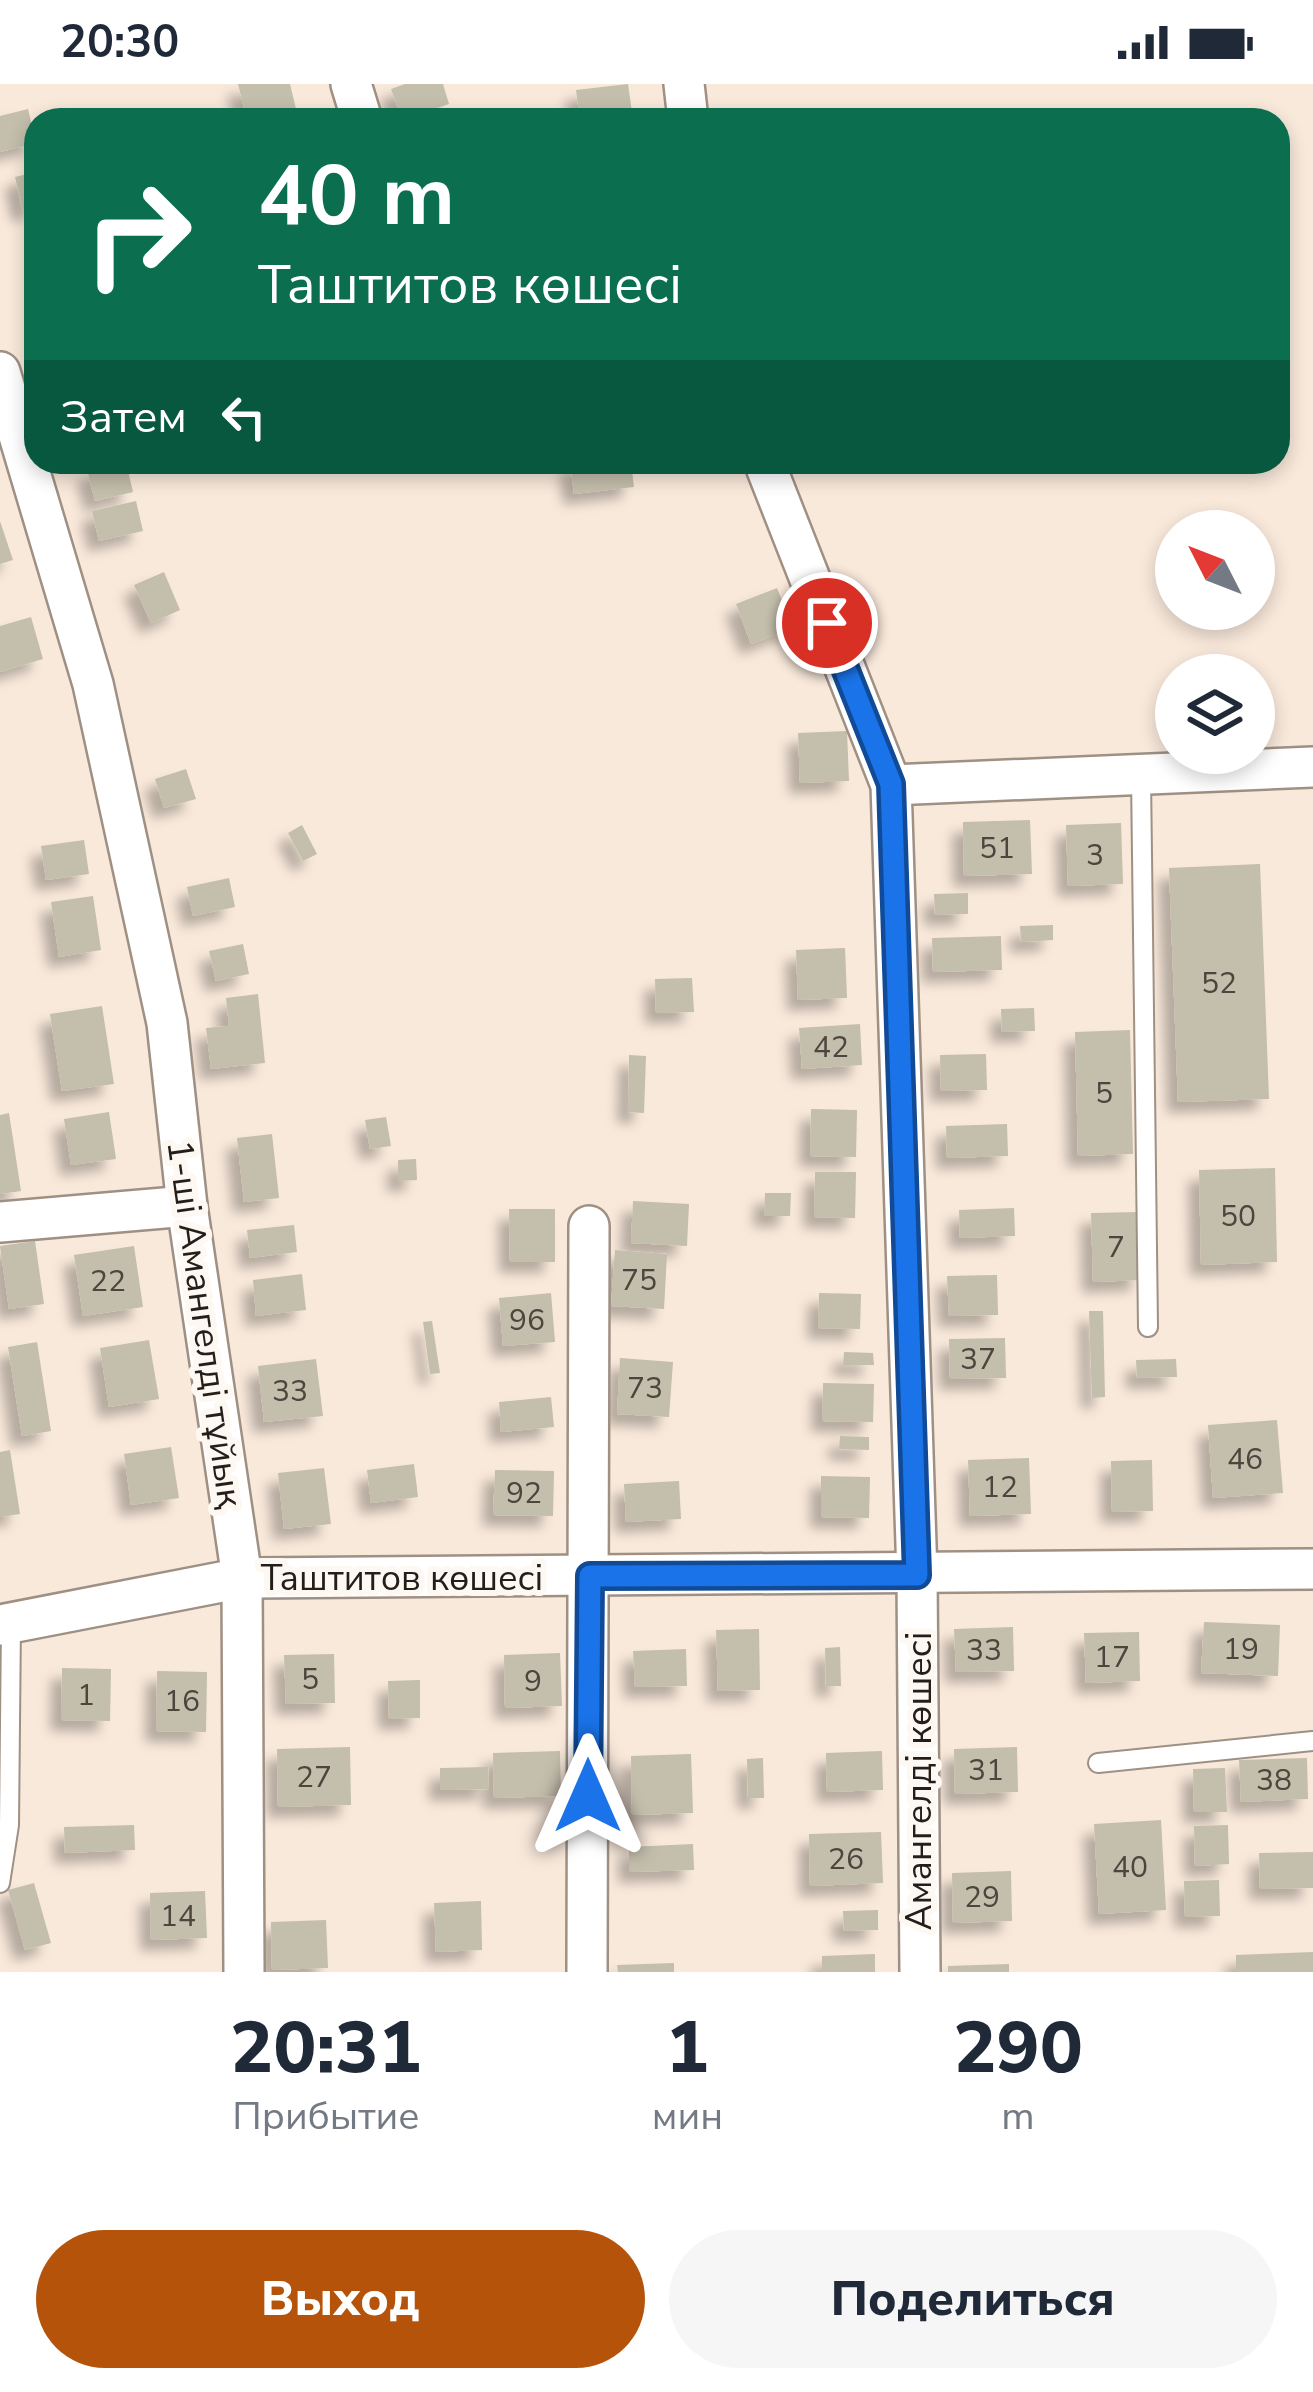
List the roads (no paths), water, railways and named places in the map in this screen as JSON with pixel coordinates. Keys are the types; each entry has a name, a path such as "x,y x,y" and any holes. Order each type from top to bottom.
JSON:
{"street":[{"name":"1-ші Амангелді тұйық","path":"0,372 24,453"},
{"name":"1-ші Амангелді тұйық","path":"30,474 93,684 167,1023 187,1206 242,1578 244,1972"},
{"name":"Амангелді көшесі","path":"769,474 891,784 917,1575 920,1972"},
{"path":"891,784 1313,766"},
{"path":"0,1222 187,1206"},
{"path":"587,1972 590,1226"},
{"name":"Таштитов көшесі","path":"5,1624 242,1578 1313,1569"}],"lane":[{"path":"1141,776 1148,1327"},
{"path":"0,1882 9,1825 5,1624"},
{"path":"1098,1762 1313,1741"}]}
